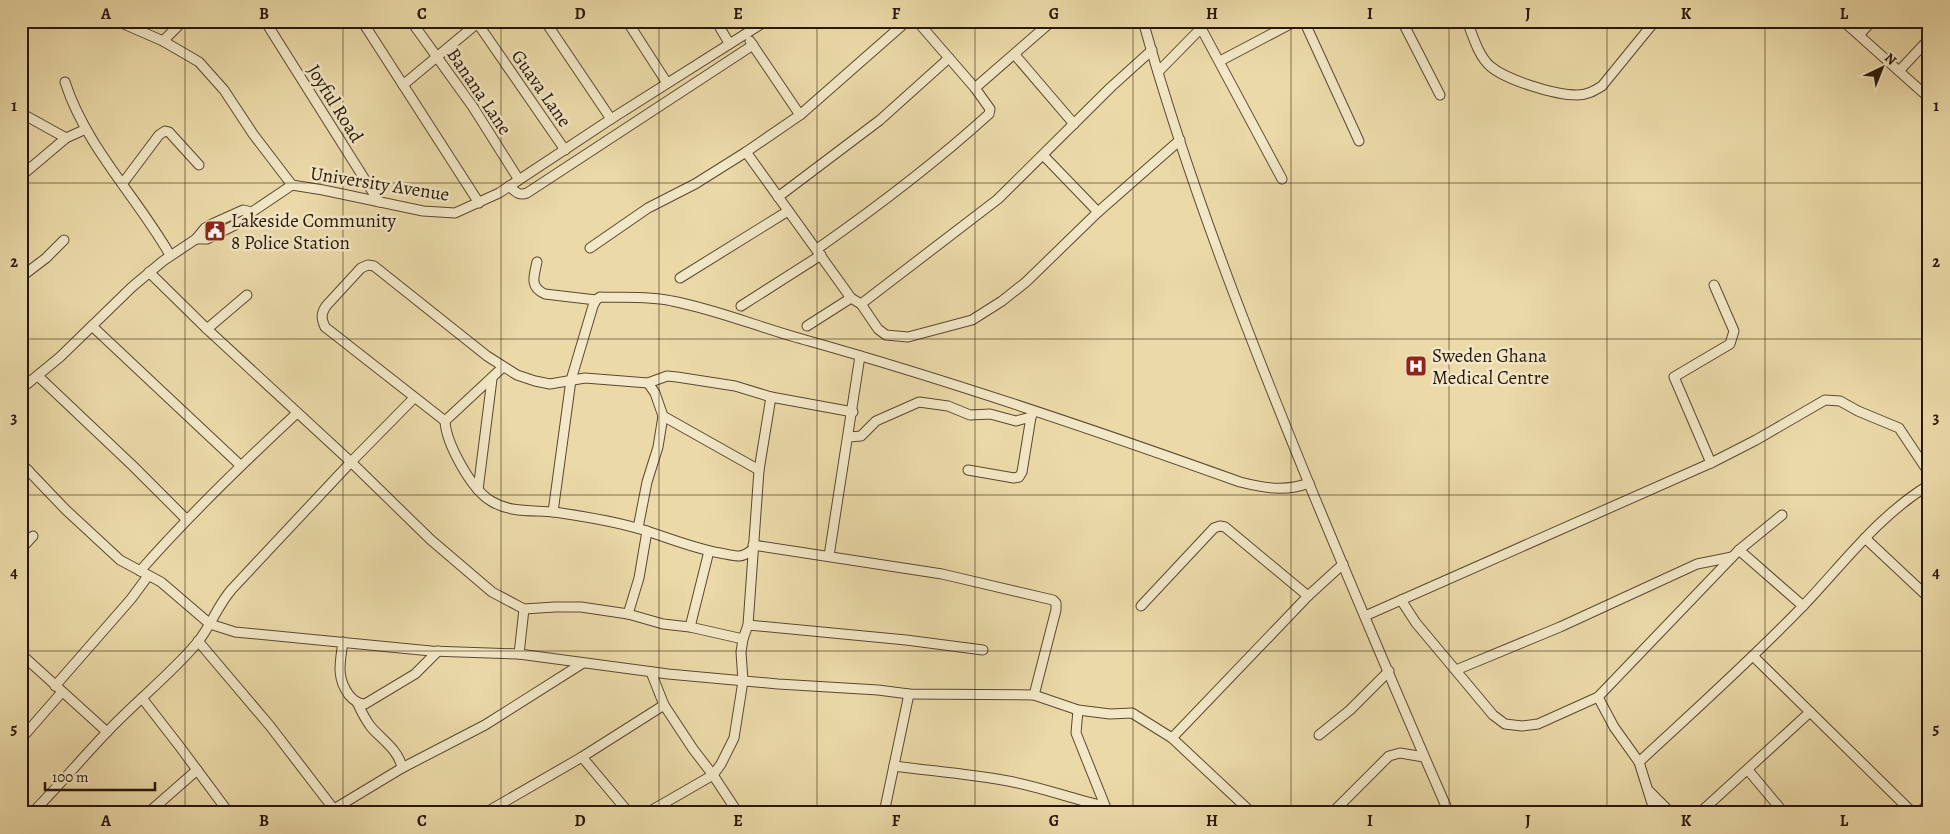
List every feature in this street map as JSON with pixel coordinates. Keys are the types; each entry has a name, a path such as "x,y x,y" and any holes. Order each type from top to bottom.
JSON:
{"street":[{"path":"117,21 183,51 211,73 292,185"},
{"path":"163,41 183,21"},
{"name":"Joyful Road","path":"265,21 379,202"},
{"path":"362,21 479,203"},
{"name":"Banana Lane","path":"411,21 473,108 519,180"},
{"path":"545,21 610,119"},
{"path":"627,21 668,83"},
{"path":"716,21 729,43"},
{"name":"University Avenue","path":"21,389 38,376 149,272 170,255 196,239 205,228 226,217 243,210 252,212 292,185 423,211 455,212 479,203 519,180 610,119 766,21"},
{"path":"590,248 648,208 695,184 800,115 907,21"},
{"path":"741,306 819,252 939,158 989,114 990,109 975,88 917,21"},
{"path":"975,88 1052,21"},
{"path":"1143,21 1206,222 1269,386 1342,564 1449,813"},
{"path":"1220,61 1296,21"},
{"path":"1304,21 1359,141"},
{"path":"1402,21 1440,95"},
{"path":"1466,21 1480,52 1489,65 1499,72 1538,88 1578,95 1591,93 1602,86 1655,21"},
{"path":"1844,21 1929,98"},
{"path":"1859,35 1872,21"},
{"path":"403,85 478,22"},
{"name":"Guava Lane","path":"478,22 565,150"},
{"path":"1158,72 1205,24 1220,61 1282,179"},
{"path":"745,34 800,115"},
{"path":"1899,71 1929,39"},
{"path":"509,186 517,194 528,193 753,45"},
{"path":"861,304 998,199 1152,50"},
{"path":"1014,55 1074,124"},
{"path":"778,197 880,120 949,58"},
{"path":"64,82 86,129 152,224 170,255"},
{"path":"21,113 66,138"},
{"path":"21,176 66,138 86,129"},
{"path":"123,183 159,135 165,131 169,132 199,166"},
{"path":"746,152 851,298 861,304 878,329 886,335 908,337 972,320 1002,301 1026,282 1098,212 1180,140"},
{"path":"1043,155 1098,212"},
{"path":"680,278 788,211"},
{"path":"21,277 46,258 64,240"},
{"path":"537,262 532,282 538,291 545,294 596,300 600,297 670,300 713,310 780,333 860,356 1240,482 1263,488 1286,489 1309,483"},
{"path":"753,548 748,554 738,556 709,551 643,530 553,512 523,510 502,506 490,501 478,490 462,465 446,431 445,421 325,327 322,314 326,306 361,268 368,265 374,266 504,367 534,381 550,384 585,378 648,383 667,376 735,386 771,397 852,412"},
{"path":"149,272 207,329 351,462 395,506 492,592 524,609 581,607 628,614 663,624 743,638"},
{"path":"1711,463 1674,377 1730,344 1734,331 1714,285"},
{"path":"207,329 247,295"},
{"path":"807,326 851,298"},
{"path":"553,512 570,380 596,300"},
{"path":"92,326 240,465"},
{"path":"830,556 860,356"},
{"path":"445,421 504,367"},
{"path":"38,376 186,519"},
{"path":"478,490 492,379"},
{"path":"628,614 635,594 647,482 658,447 663,416 655,393 648,383"},
{"path":"647,813 713,775 721,764 734,738 743,681 741,652 743,638 748,625 759,470 771,397"},
{"path":"32,813 65,780 107,732 198,641 210,624 215,611 228,594 351,462 414,398"},
{"path":"1365,616 1711,463 1756,440 1825,400 1840,400 1858,411 1899,428 1929,473"},
{"path":"849,437 861,436 876,421 919,402 948,406 970,415 990,414 1016,421 1033,413"},
{"path":"140,571 186,519 240,465 297,413"},
{"path":"968,470 1014,478 1019,477 1022,472 1033,413"},
{"path":"663,416 759,470"},
{"path":"21,463 101,544 120,560 161,582 210,624 236,632 438,651 519,654 651,672 743,681 878,690 909,694 1034,695 1078,710 1110,714 1132,713 1172,738 1252,813"},
{"path":"21,480 29,471"},
{"path":"1639,762 1754,657 1865,538 1914,494 1929,485"},
{"path":"1401,600 1416,623 1493,715 1505,724 1522,726 1538,724 1598,697 1736,553 1782,515"},
{"path":"1141,606 1214,528 1220,526 1226,527 1308,596"},
{"path":"21,549 33,536"},
{"path":"1865,538 1929,598"},
{"path":"753,548 830,556 942,574 1053,600 1056,603 1056,610 1034,695"},
{"path":"690,628 709,551"},
{"path":"1456,670 1560,626 1697,564 1736,553"},
{"path":"1736,553 1803,606"},
{"path":"1172,738 1308,596 1342,564"},
{"path":"21,738 148,576"},
{"path":"519,654 524,609"},
{"path":"748,625 906,640 983,650"},
{"path":"198,641 270,726 336,811 402,768 485,725 583,663"},
{"path":"343,642 340,664 341,682 351,697 357,702 365,704 415,674 438,651"},
{"path":"21,654 107,732"},
{"path":"1754,657 1913,813"},
{"path":"1319,736 1350,710 1389,671"},
{"path":"651,672 664,704 738,813"},
{"path":"884,813 909,694"},
{"path":"1598,697 1614,727 1639,762 1655,813"},
{"path":"142,698 229,813"},
{"path":"357,702 363,716 401,761 402,768"},
{"path":"485,813 582,758 664,704"},
{"path":"1078,710 1076,733 1106,809"},
{"path":"1698,813 1748,770 1810,712"},
{"path":"1332,813 1389,756 1400,753 1424,757"},
{"path":"582,758 629,813"},
{"path":"894,766 1008,781 1032,786 1106,809"},
{"path":"148,813 197,770"},
{"path":"1748,770 1784,813"},
{"path":"1647,789 1668,810 1676,813"},
{"path":"1919,813 1929,803"}],"place":[{"name":"Lakeside Community 8 Police Station","path":"215,231"},
{"name":"Sweden Ghana Medical Centre","path":"1416,366"}]}
